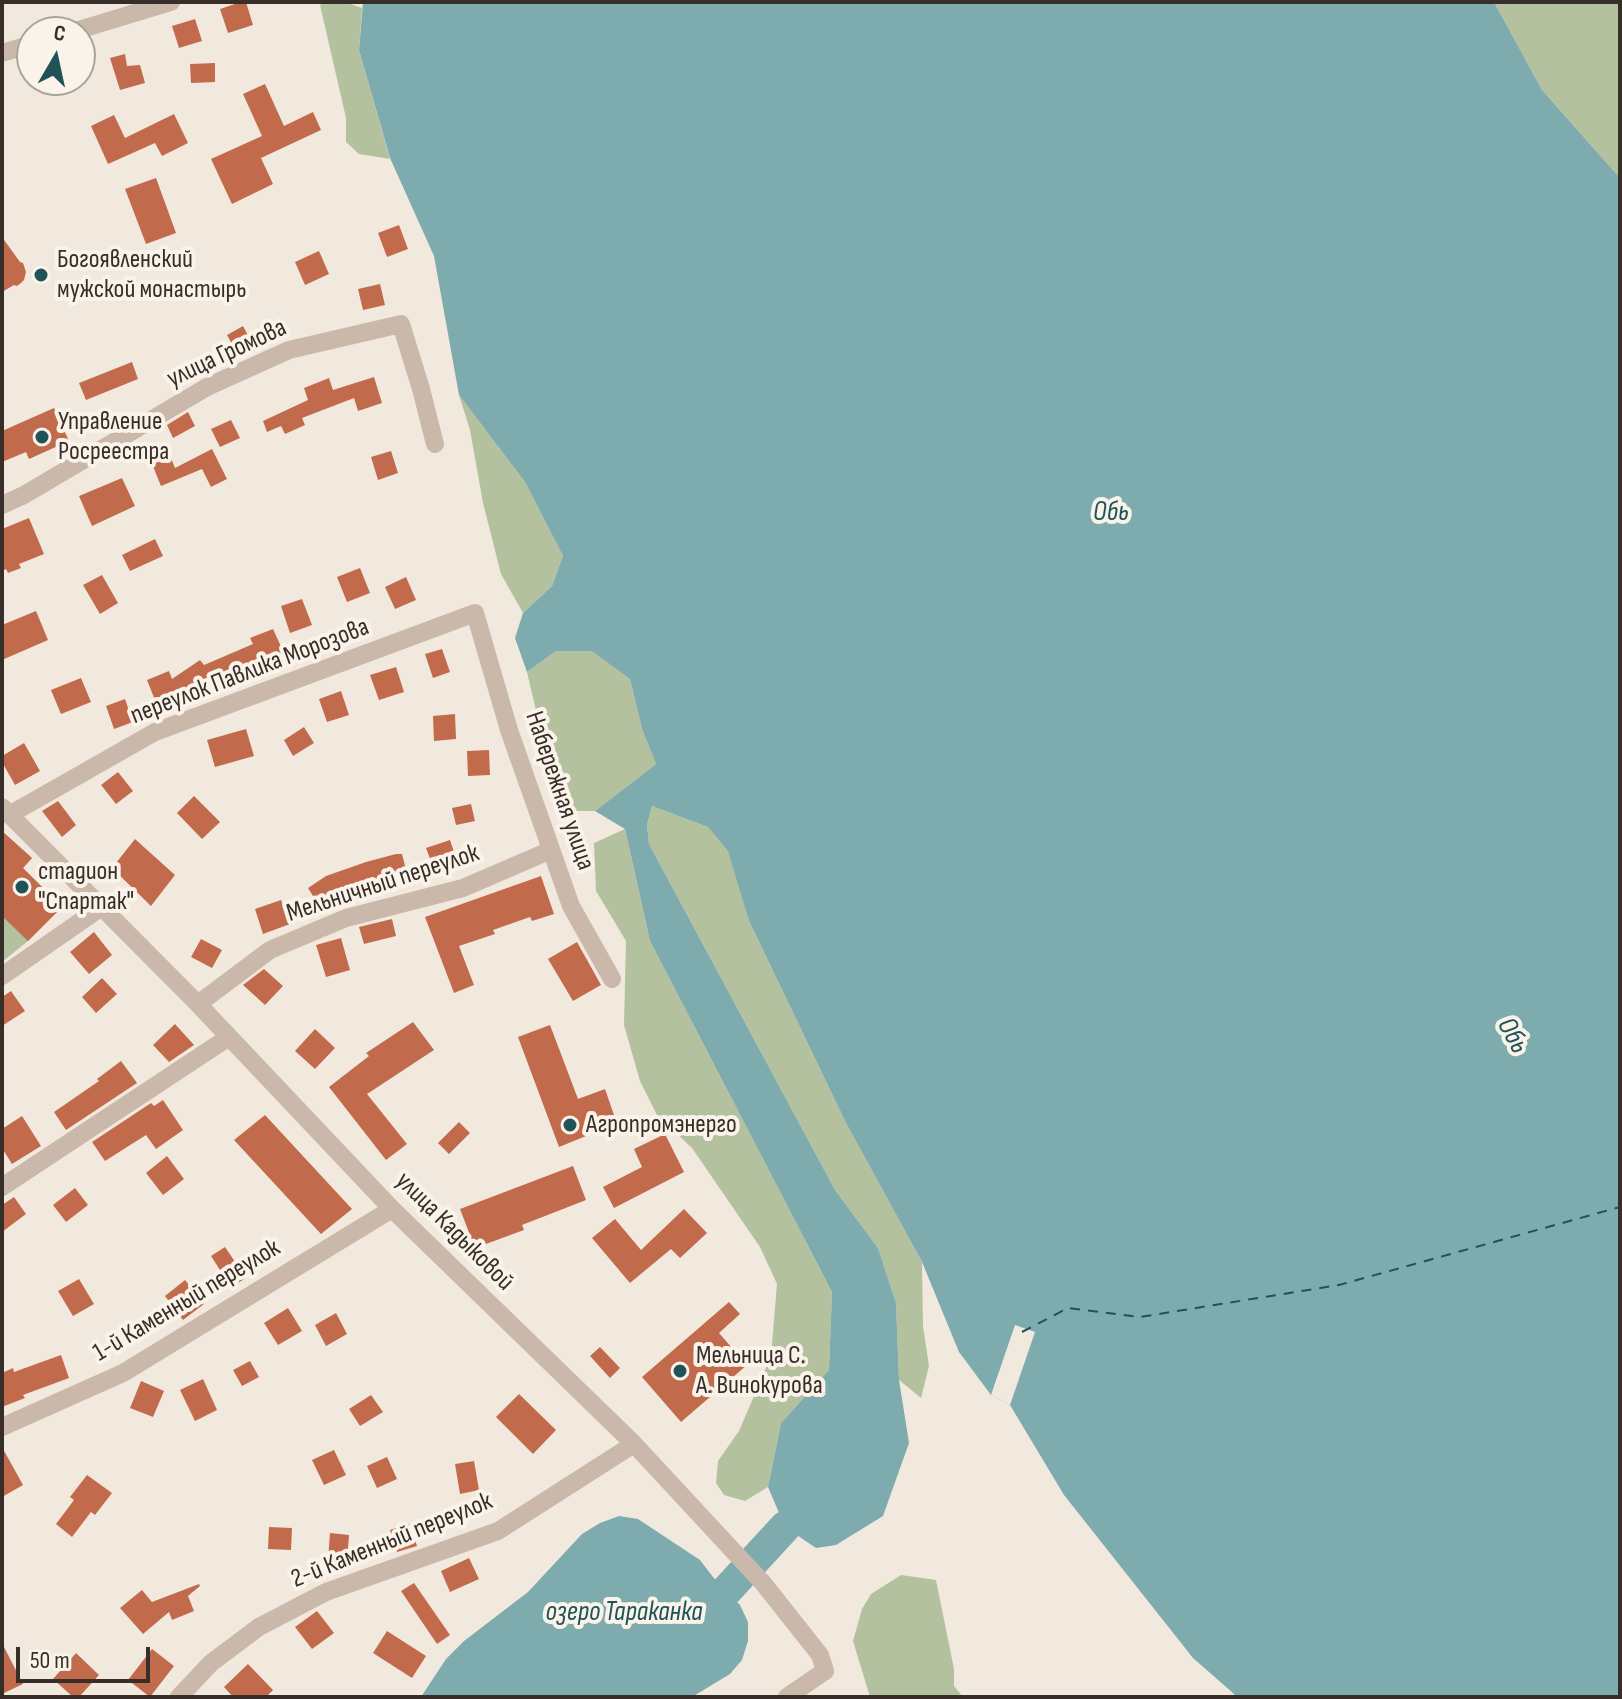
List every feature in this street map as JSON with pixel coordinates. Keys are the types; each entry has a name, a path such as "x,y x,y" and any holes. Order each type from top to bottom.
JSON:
{"street":[{"path":"96,25 171,2"},
{"name":"улица Громова","path":"2,505 220,381 289,350 401,324 435,444"},
{"name":"переулок Павлика Морозова","path":"5,811 155,732 475,613"},
{"name":"Набережная улица","path":"475,613 509,730 571,906 612,979"},
{"name":"улица Кадыковой","path":"5,811 198,1004 392,1209 634,1444 763,1583 820,1655 825,1671 787,1697"},
{"name":"Мельничный переулок","path":"198,1004 270,950 346,918 463,888 551,850"},
{"path":"2,976 100,908"},
{"path":"2,1187 229,1037"},
{"name":"1-й Каменный переулок","path":"2,1427 123,1373 392,1209"},
{"name":"2-й Каменный переулок","path":"179,1697 211,1663 259,1627 326,1592 498,1531 634,1444"}],"green space":[{"path":"345,2 362,8 359,50 390,159 359,154 346,142 346,118 320,5"},
{"path":"1494,2 1620,2 1620,178 1542,90"},
{"path":"459,395 525,482 563,556 552,586 523,613 501,574 483,503 470,430"},
{"path":"556,651 593,651 630,679 642,729 656,764 595,811 560,811 549,788 548,751 527,672"},
{"path":"652,806 708,827 729,851 749,921 846,1123 922,1262 923,1326 929,1366 921,1398 899,1380 896,1303 878,1248 835,1190 649,844 647,825"},
{"path":"625,829 650,941 832,1292 829,1370 781,1423 768,1487 745,1501 724,1495 716,1483 718,1461 739,1431 771,1356 777,1284 760,1247 692,1148 657,1115 640,1081 624,1025 626,941 596,891 594,843"},
{"name":"стадион \"Спартак\"","path":"2,831 32,858 23,868 62,907 2,962"},
{"path":"901,1575 936,1580 954,1669 954,1686 963,1697 870,1697 853,1641 862,1609 871,1594"}],"water":[{"name":"Обь","path":"363,2 1494,2 1542,90 1620,178 1620,1697 1236,1697 1193,1658 1064,1495 1010,1405 991,1395 959,1352 922,1262 846,1123 749,921 728,851 708,827 652,806 647,825 649,844 835,1190 878,1248 896,1303 899,1380 909,1443 883,1516 836,1545 816,1548 785,1527 768,1487 781,1423 829,1370 832,1292 650,941 625,829 595,811 656,764 642,729 630,679 592,651 556,651 527,672 515,638 523,613 552,586 563,556 525,482 459,395 434,256 390,158 359,50"},
{"name":"озеро Тараканка","path":"619,1516 638,1519 700,1560 740,1605 748,1622 748,1641 742,1660 730,1674 692,1697 421,1697 446,1659 464,1641 528,1592 582,1534"}],"pier":[{"path":"1015,1325 1035,1332 1010,1405 991,1395"}],"building":[{"path":"246,2 253,25 228,33 220,9"},
{"path":"195,19 202,41 179,48 172,26"},
{"path":"125,54 127,66 140,65 145,83 120,90 110,58"},
{"path":"215,63 215,82 191,83 190,64"},
{"path":"265,84 284,126 313,112 321,130 261,158 273,184 232,204 211,159 262,136 243,94"},
{"path":"174,114 188,143 162,156 155,143 108,164 91,126 114,115 125,138"},
{"path":"156,178 176,233 146,244 125,189"},
{"path":"399,225 408,249 387,257 378,233"},
{"path":"2,237 23,263 26,272 21,283 2,292"},
{"path":"319,251 329,274 305,285 295,262"},
{"path":"380,284 385,305 363,310 358,289"},
{"path":"243,326 250,339 234,348 227,335"},
{"path":"132,362 138,379 86,400 79,383"},
{"path":"374,377 382,403 358,411 354,398 302,418 305,425 285,434 281,426 267,432 263,421 308,400 304,388 329,378 333,390"},
{"path":"54,408 69,441 29,459 26,452 2,462 2,431"},
{"path":"188,412 195,426 173,438 167,425"},
{"path":"231,420 240,438 220,447 211,429"},
{"path":"166,446 175,468 212,449 227,479 211,487 202,469 161,486 148,454"},
{"path":"391,451 398,473 378,480 371,457"},
{"path":"122,478 135,506 92,526 79,496"},
{"path":"29,518 44,554 19,564 21,568 8,573 6,569 2,571 2,529"},
{"path":"155,539 163,556 130,571 122,555"},
{"path":"360,568 370,593 347,602 337,577"},
{"path":"102,575 118,603 100,614 83,585"},
{"path":"406,577 416,600 395,609 385,587"},
{"path":"302,599 312,625 290,633 281,606"},
{"path":"36,611 48,640 2,660 2,625"},
{"path":"273,629 284,653 247,669 250,675 228,684 223,672 192,692 157,705 147,680 169,671 172,679 200,660 204,665 253,644 250,638"},
{"path":"442,649 450,672 433,678 425,654"},
{"path":"396,667 404,692 379,700 370,675"},
{"path":"81,678 91,702 61,714 51,690"},
{"path":"341,691 349,715 327,722 319,699"},
{"path":"125,699 133,722 114,729 106,706"},
{"path":"455,714 456,739 434,741 433,716"},
{"path":"304,727 314,743 293,756 284,740"},
{"path":"246,729 254,756 215,767 207,740"},
{"path":"24,743 40,771 15,785 2,762 2,756"},
{"path":"489,750 490,775 468,776 467,751"},
{"path":"118,772 133,791 116,804 101,785"},
{"path":"194,796 220,822 202,839 177,813"},
{"path":"58,801 76,825 62,837 42,811"},
{"path":"471,804 475,821 456,825 452,808"},
{"name":"стадион \"Спартак\"","path":"2,831 32,858 23,868 62,907 28,941 2,916"},
{"path":"135,839 175,875 151,906 112,868"},
{"path":"450,840 457,861 434,869 426,848"},
{"path":"402,854 408,877 384,884 382,877 348,889 320,907 308,888 326,876"},
{"path":"541,876 554,914 532,921 530,917 493,930 495,934 459,946 474,985 454,993 425,917"},
{"path":"281,900 290,924 263,934 255,909"},
{"path":"392,919 396,936 364,944 359,927"},
{"path":"94,932 112,955 89,974 70,952"},
{"path":"341,938 350,970 326,977 316,945"},
{"path":"201,939 222,950 212,968 191,957"},
{"path":"577,942 601,985 573,1001 548,959"},
{"path":"264,969 283,986 265,1005 243,985"},
{"path":"102,978 117,994 96,1013 82,997"},
{"path":"11,991 25,1011 2,1026 2,997"},
{"path":"413,1022 434,1050 367,1094 407,1144 386,1160 329,1087 369,1056 366,1053"},
{"path":"175,1024 194,1045 169,1062 153,1045"},
{"path":"550,1025 578,1099 605,1089 614,1115 588,1125 591,1134 559,1147 518,1037"},
{"path":"315,1029 335,1048 315,1069 295,1051"},
{"path":"121,1061 137,1083 66,1130 54,1112 99,1081 97,1079"},
{"path":"163,1100 183,1130 156,1149 146,1135 105,1161 92,1142 151,1103 154,1106"},
{"path":"265,1115 352,1209 321,1234 234,1140"},
{"path":"22,1116 41,1146 12,1164 2,1148 2,1129"},
{"path":"459,1122 470,1133 449,1154 438,1143"},
{"path":"665,1134 684,1172 614,1208 603,1187 642,1167 634,1149"},
{"path":"167,1156 184,1179 163,1195 146,1173"},
{"path":"573,1166 586,1200 522,1225 524,1230 475,1248 460,1209"},
{"path":"75,1188 88,1205 66,1222 53,1205"},
{"path":"14,1197 26,1214 2,1232 2,1205"},
{"path":"684,1209 707,1233 680,1258 671,1249 630,1283 592,1238 615,1219 641,1250"},
{"path":"225,1247 246,1278 231,1287 211,1256"},
{"path":"79,1279 94,1304 73,1316 58,1291"},
{"path":"185,1280 204,1304 183,1320 165,1296"},
{"path":"729,1302 740,1314 719,1333 747,1365 681,1422 642,1377"},
{"path":"288,1308 302,1331 278,1345 264,1323"},
{"path":"336,1313 347,1334 326,1346 315,1325"},
{"path":"600,1347 620,1368 610,1378 590,1356"},
{"path":"61,1355 69,1378 23,1395 25,1398 2,1407 2,1373 13,1368 14,1372"},
{"path":"250,1361 259,1377 242,1386 233,1370"},
{"path":"203,1379 217,1410 195,1421 180,1390"},
{"path":"141,1381 164,1391 153,1417 130,1408"},
{"path":"519,1394 556,1430 533,1454 496,1417"},
{"path":"371,1395 383,1412 360,1426 349,1409"},
{"path":"2,1447 23,1485 2,1497"},
{"path":"334,1450 346,1475 324,1485 312,1460"},
{"path":"387,1457 397,1479 377,1488 367,1466"},
{"path":"474,1461 479,1490 460,1494 455,1464"},
{"path":"87,1475 112,1493 95,1515 91,1512 72,1537 56,1524 74,1500 70,1497"},
{"path":"409,1524 417,1546 397,1552 390,1530"},
{"path":"269,1527 292,1528 291,1550 268,1549"},
{"path":"330,1533 349,1535 347,1562 328,1560"},
{"path":"469,1558 479,1579 450,1592 441,1571"},
{"path":"414,1583 450,1635 437,1644 401,1591"},
{"path":"199,1584 188,1596 194,1611 172,1620 169,1612 143,1634 120,1608 142,1590 152,1602"},
{"path":"317,1611 334,1633 312,1649 295,1627"},
{"path":"387,1631 426,1656 412,1678 373,1653"},
{"path":"2,1643 23,1684 2,1694"},
{"path":"152,1649 174,1666 150,1697 128,1680"},
{"path":"76,1653 99,1675 79,1697 73,1697 53,1679"},
{"path":"248,1664 273,1690 266,1697 233,1697 224,1687"}],"waterway":[{"path":"727,1590 785,1527"}],"ferry route":[{"path":"1022,1332 1068,1308 1140,1317 1339,1285 1620,1207"}],"place":[{"name":"Богоявленский мужской монастырь","path":"41,275"},
{"name":"Управление Росреестра","path":"42,437"},
{"name":"стадион \"Спартак\"","path":"22,887"},
{"name":"Агропромэнерго","path":"570,1125"},
{"name":"Мельница С. А. Винокурова","path":"680,1371"}]}
